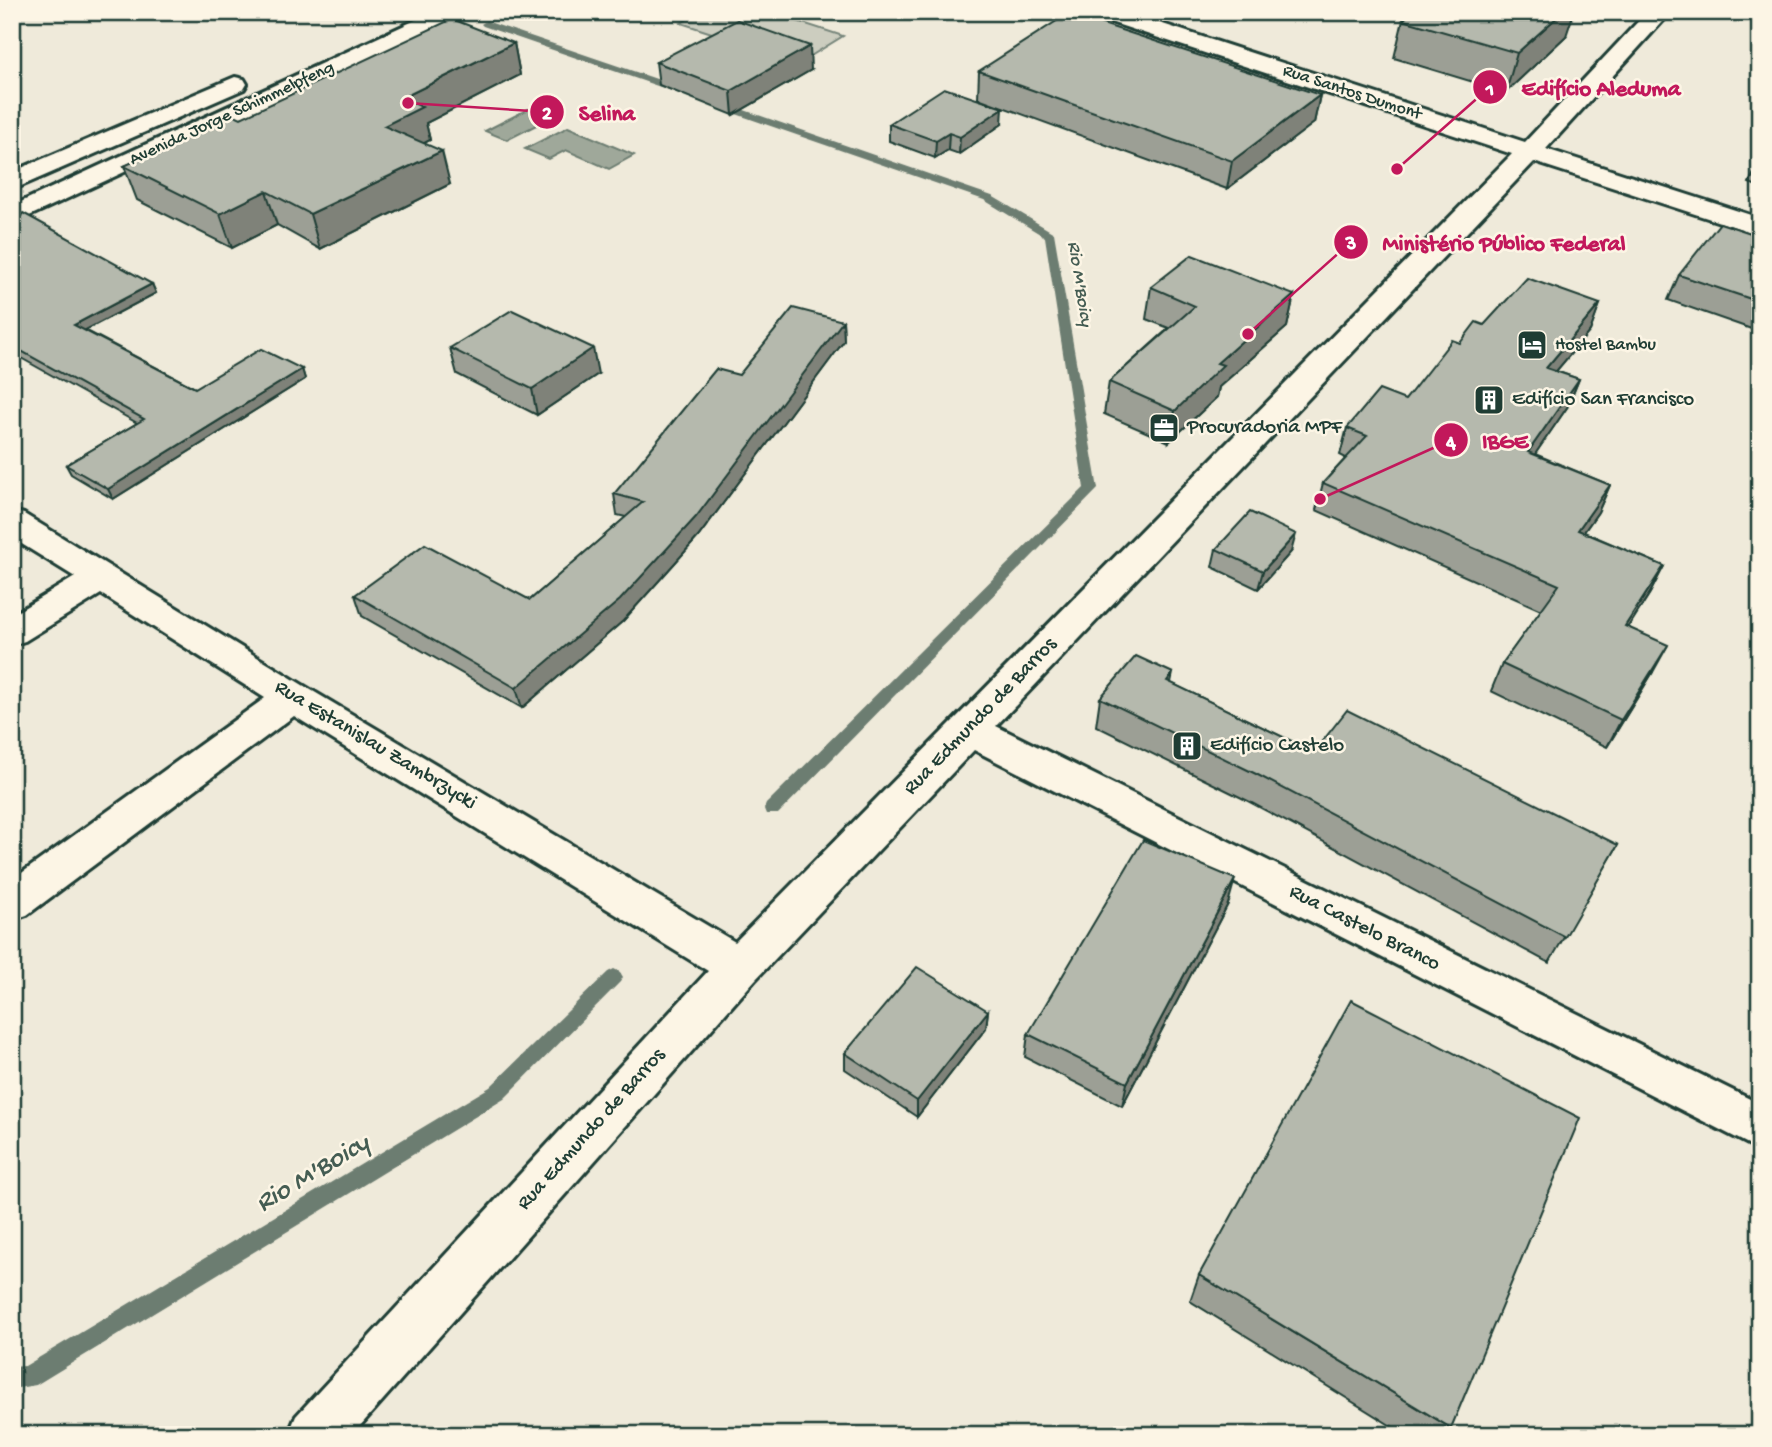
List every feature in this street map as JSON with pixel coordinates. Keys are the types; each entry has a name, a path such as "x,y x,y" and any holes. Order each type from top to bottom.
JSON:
{"street":[{"path":"372,23 397,12"},
{"name":"Avenida Jorge Schimmelpfeng","path":"12,216 452,12"},
{"name":"Rua Santos Dumont","path":"1103,12 1760,227"},
{"name":"Rua Edmundo de Barros","path":"315,1435 739,967 1530,151 1660,12"},
{"name":"Avenida Jorge Schimmelpfeng","path":"12,182 251,77"},
{"name":"Rua Estanislau Zambrzycki","path":"12,522 293,697 739,967"},
{"path":"12,632 101,577"},
{"path":"12,903 293,697"},
{"name":"Rua Castelo Branco","path":"969,730 1760,1128"}],"shaded area":[{"path":"700,12 769,12 843,36 801,62 681,23"},
{"path":"528,109 550,118 507,140 485,131"},
{"path":"568,127 634,155 609,169 566,150 549,159 525,149"}],"building":[{"path":"1412,12 1563,12 1517,53 1403,20"},
{"path":"1069,13 1320,95 1232,161 979,71"},
{"path":"452,19 514,43 402,98 422,107 384,126 442,151 310,214 266,191 220,214 124,166 235,115 241,118"},
{"path":"737,20 810,46 731,91 656,62"},
{"path":"944,88 1003,108 960,137 949,133 936,141 889,124"},
{"path":"23,213 152,284 74,325 195,388 261,349 302,369 108,489 66,465 144,419 12,346 12,226"},
{"path":"1720,223 1760,236 1760,302 1679,275"},
{"path":"1192,255 1294,295 1217,363 1223,365 1175,411 1109,382 1195,306 1151,287"},
{"path":"1527,278 1600,304 1546,368 1579,379 1528,452 1610,485 1578,530 1664,566 1625,626 1668,645 1621,720 1502,664 1559,585 1323,483 1367,436 1347,428 1379,390 1405,400 1452,340 1460,343 1476,322 1484,325"},
{"path":"793,308 843,321 696,517 620,600 516,688 355,595 425,544 530,600 643,502 614,494 716,369 739,375"},
{"path":"512,310 593,348 532,389 450,348"},
{"path":"1250,512 1296,534 1263,571 1216,549"},
{"path":"1136,656 1173,673 1167,681 1314,752 1347,710 1618,845 1565,937 1256,774 1100,698"},
{"path":"1143,840 1235,879 1127,1083 1028,1034"},
{"path":"917,967 988,1011 917,1101 845,1053"},
{"path":"1351,1000 1580,1118 1451,1428 1199,1275"}],"waterway":[{"name":"Rio M'Boicy","path":"486,24 679,90"},
{"name":"Rio M'Boicy","path":"720,105 988,198 1050,235 1091,489 772,809"},
{"name":"Rio M'Boicy","path":"12,1378 28,1377 497,1093 614,977"}],"place":[{"name":"Selina","path":"408,103"},
{"name":"Edifício Aleduma","path":"1397,169"},
{"name":"Ministério Público Federal","path":"1248,334"},
{"name":"Hostel Bambu","path":"1532,345"},
{"name":"Edifício San Francisco","path":"1489,400"},
{"name":"Procuradoria MPF","path":"1164,428"},
{"name":"IBGE","path":"1320,499"},
{"name":"Edifício Castelo","path":"1187,746"}]}
